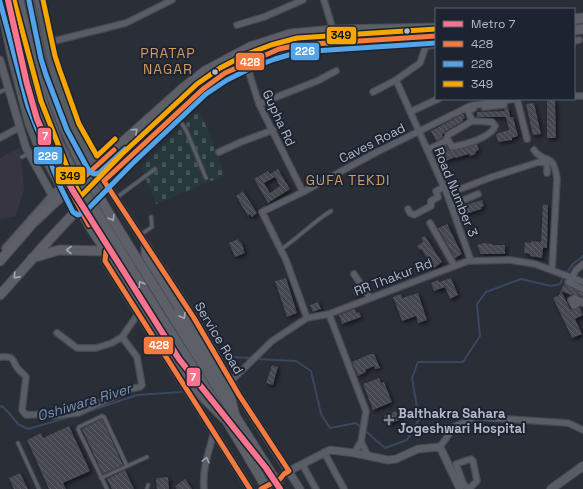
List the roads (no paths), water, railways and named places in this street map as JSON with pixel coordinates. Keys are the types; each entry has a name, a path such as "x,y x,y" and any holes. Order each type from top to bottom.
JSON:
{"highway":[{"path":"7,0 34,103 65,187 106,251 114,269 199,393 231,419"},
{"path":"19,0 44,106 58,142 75,176 162,317 231,419 280,487"},
{"path":"30,0 44,72 54,104 68,138 96,191 170,312 231,419 266,489"},
{"path":"12,58 21,52"},
{"path":"146,246 146,256 230,396 231,419"}],"main road":[{"path":"0,0 12,58 29,123 37,143 65,187"},
{"path":"36,0 48,58 73,127 104,181"},
{"path":"0,261 65,187 95,166 183,88 205,71 250,47 290,34 334,30 435,28"},
{"path":"0,295 32,258 104,181 203,89 226,73 279,49 298,45 335,42 430,40"},
{"path":"32,258 59,250 106,251"},
{"path":"551,489 583,466"}],"street":[{"path":"21,52 45,44 126,23 172,0"},
{"path":"237,25 264,17 303,0"},
{"path":"324,0 334,30 335,42"},
{"path":"373,92 396,80 420,63 430,40"},
{"name":"Gupha Rd","path":"242,52 259,104 303,192"},
{"path":"0,60 2,71 29,153 52,194"},
{"path":"259,104 316,81 336,71"},
{"name":"Road Number 3","path":"396,80 452,205 471,261"},
{"path":"410,112 436,100"},
{"name":"Caves Road","path":"307,318 280,250 262,212 303,192 348,166 470,106 508,100"},
{"path":"517,100 527,139"},
{"path":"472,121 468,112 470,109 504,106"},
{"path":"472,121 494,123 495,127 491,132 477,140 454,147 451,146 448,140 448,135 472,121"},
{"path":"0,138 20,127"},
{"path":"219,152 273,130"},
{"path":"427,150 448,140"},
{"path":"534,150 553,162 557,179 552,270"},
{"path":"447,194 492,177 539,162 546,163 548,166 547,173"},
{"name":"Service Road","path":"104,181 194,318 287,472 300,489"},
{"path":"408,209 410,213 414,215 431,206 432,201 438,196 436,191 444,186"},
{"path":"0,255 52,194 65,187"},
{"path":"452,205 478,194"},
{"path":"430,223 454,265"},
{"name":"RR Thakur Rd","path":"231,381 272,341 307,318 329,314 454,265 471,261 510,260 535,264 552,270 570,280 583,282"},
{"path":"583,264 576,270 570,280 583,289"},
{"path":"354,274 370,298"},
{"path":"122,281 138,314 251,489 278,474 287,472 330,450 388,460 396,459 418,448 440,447"},
{"path":"57,333 77,348 96,348 112,343 122,337 138,314"},
{"path":"329,314 366,411 361,442 354,453"},
{"path":"0,357 9,356 13,359 18,370 26,377 22,410 26,415 46,414 52,416 78,413 117,395 124,390 140,387 142,385 137,357 122,337"},
{"path":"440,447 454,427 476,417 568,422 583,430"},
{"path":"204,489 203,481 205,464 214,432"},
{"path":"361,442 368,456"},
{"path":"440,447 468,489 477,481 473,461 470,459 453,465"},
{"path":"324,452 344,489"},
{"path":"302,464 316,489"},
{"path":"453,465 460,489"},
{"path":"261,489 280,479 287,472"}],"lane":[{"path":"0,92 8,88"},
{"path":"175,114 186,130 206,178"},
{"path":"22,157 29,153"},
{"path":"116,198 155,169"},
{"path":"280,250 331,210"},
{"path":"140,235 152,227 151,217"},
{"path":"107,489 78,429 79,427 102,416 104,417 127,466"},
{"path":"18,442 39,489"},
{"path":"101,478 147,457"}],"waterway":[{"name":"Oshiwara River","path":"568,271 573,264 583,256"},
{"name":"Oshiwara River","path":"256,359 296,361 311,371 321,414 330,428 356,423 385,448 407,440 419,419 412,378 418,362 463,362 480,336 477,304 486,292 521,279 551,286 560,284 562,280"},
{"name":"Oshiwara River","path":"228,357 252,358"},
{"name":"Oshiwara River","path":"87,412 137,395 181,392"},
{"name":"Oshiwara River","path":"0,407 2,406 18,424 28,429 73,416"}],"metro line":[{"name":"7","path":"8,0 27,84 37,119 52,153 73,191 179,359 266,468 280,489"}],"place":[{"name":"Balthakra Sahara Jogeshwari Hospital","path":"389,420"}],"district":[{"name":"PRATAP NAGAR","path":"168,62"},
{"name":"GUFA TEKDI","path":"348,180"}]}
